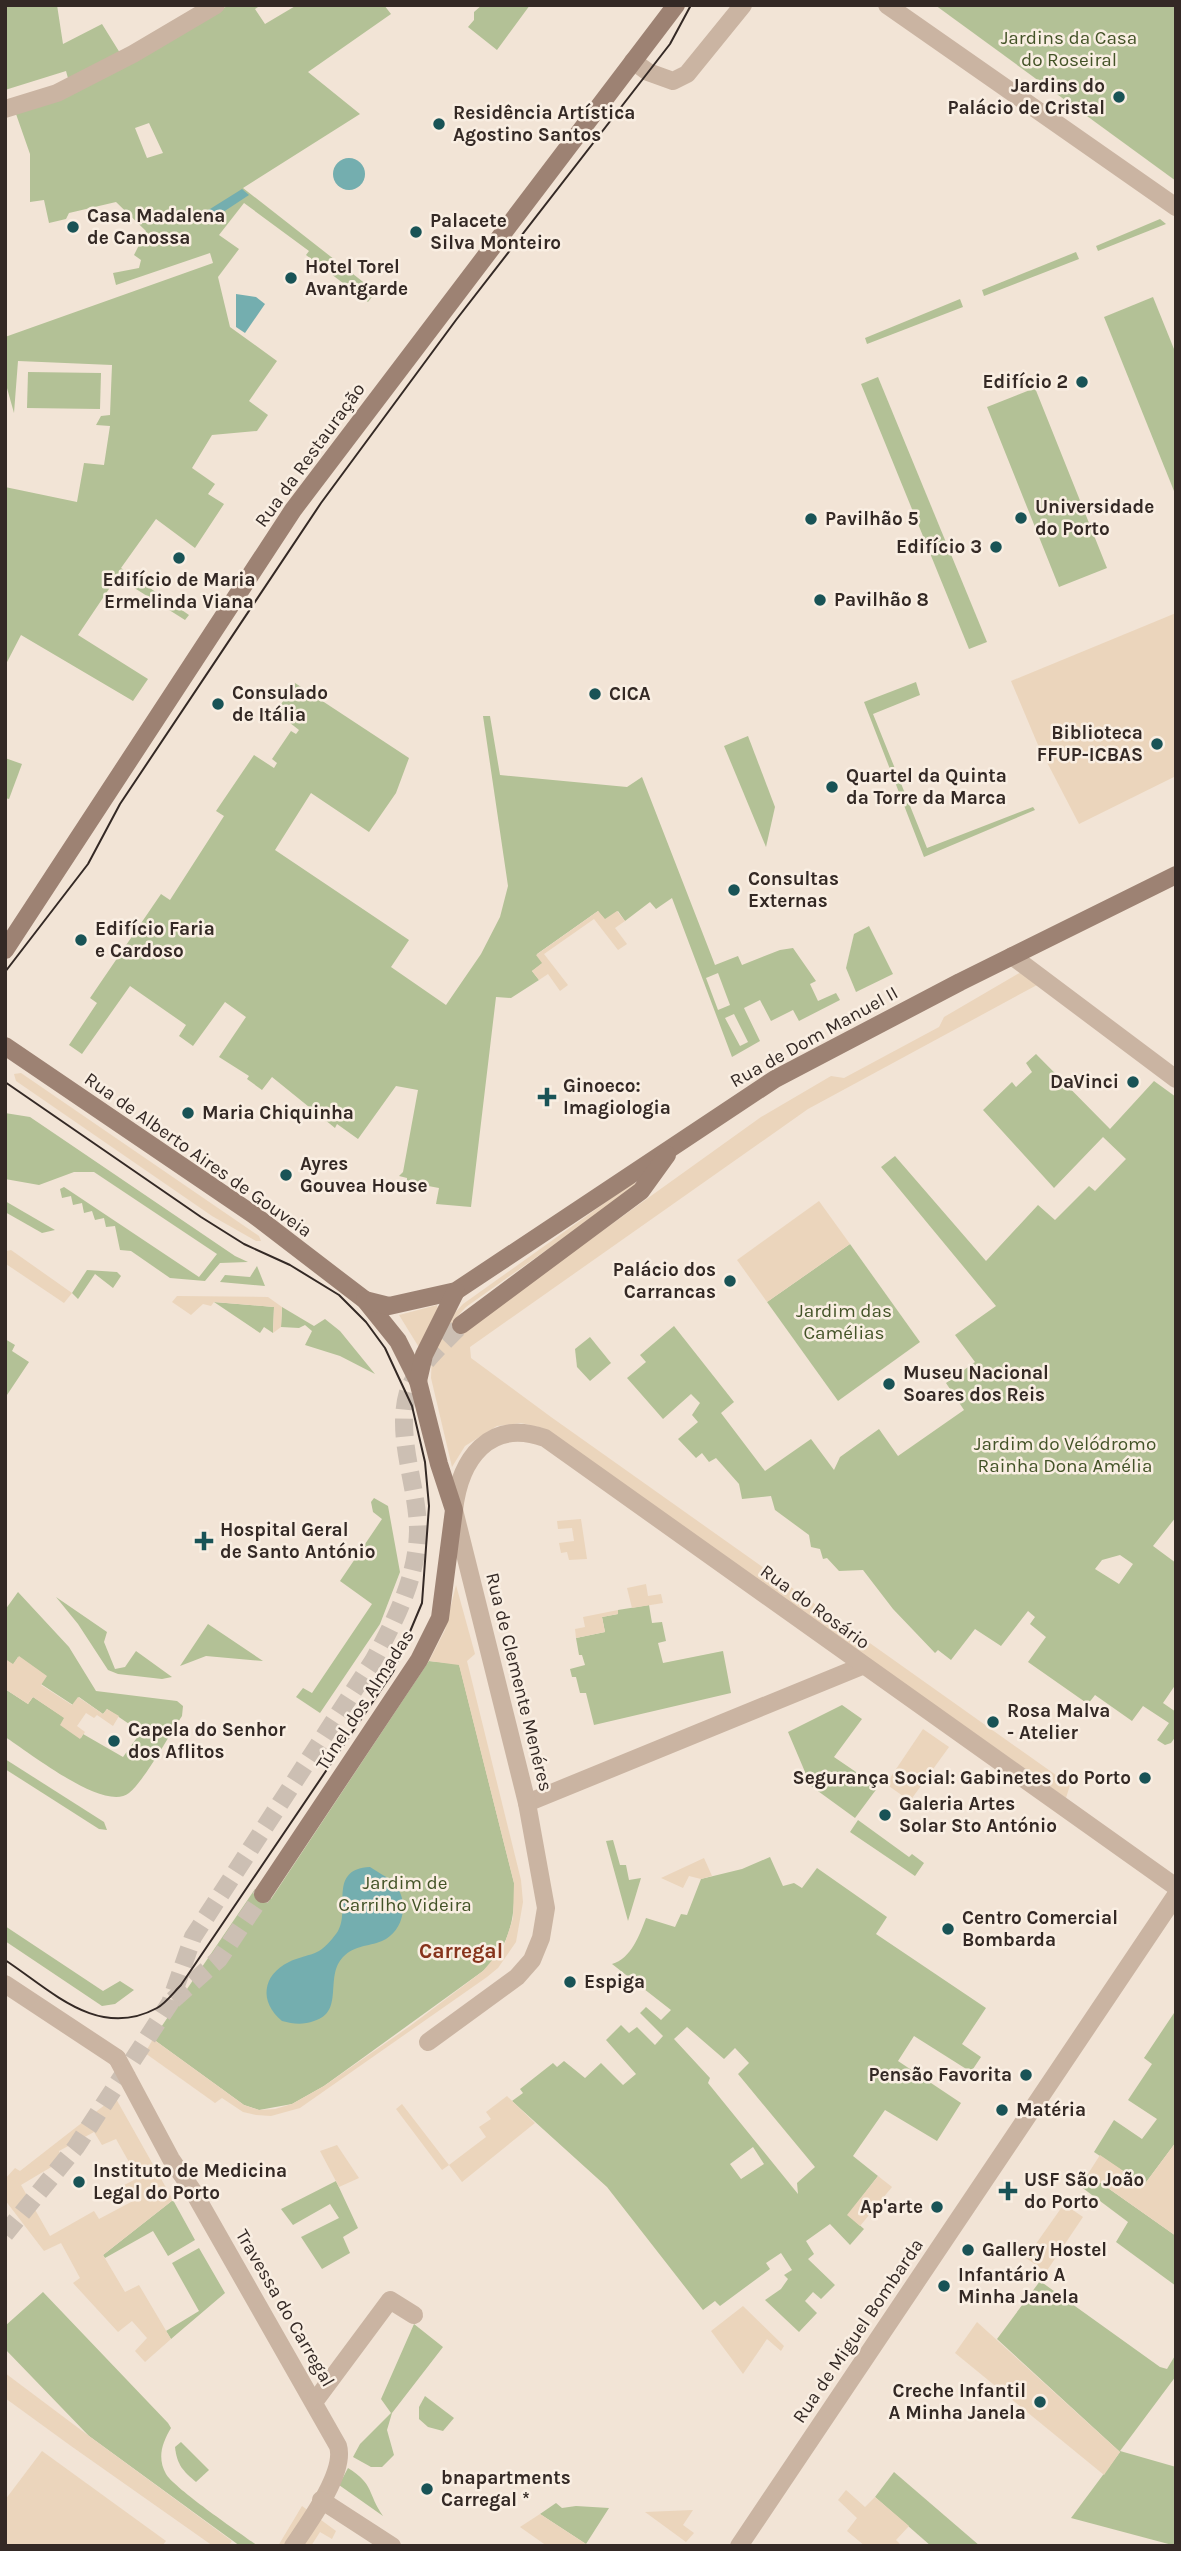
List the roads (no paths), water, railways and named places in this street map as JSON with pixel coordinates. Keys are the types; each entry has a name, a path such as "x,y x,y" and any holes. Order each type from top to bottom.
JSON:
{"main road":[{"name":"Rua da Restauração","path":"5,950 293,510 676,5"},
{"name":"Rua de Dom Manuel II","path":"365,1300 389,1306 456,1291 775,1079 1012,956 1176,875"},
{"name":"Rua de Alberto Aires de Gouveia","path":"5,1046 254,1215 365,1300"},
{"path":"461,1325 641,1191 673,1146"},
{"name":"Rua de Dom Manuel II","path":"418,1381 424,1355 456,1291"},
{"name":"Rua de Clemente Menéres","path":"365,1300 398,1341 418,1381 454,1510"},
{"name":"Túnel dos Almadas","path":"263,1894 430,1640 446,1595 454,1510"}],"street":[{"path":"5,109 57,93 216,5"},
{"path":"633,61 648,72 673,81 687,74 743,5"},
{"path":"887,5 1176,207"},
{"path":"1012,956 1176,1079"},
{"name":"Rua do Rosário","path":"454,1510 457,1485 464,1465 476,1451 488,1442 520,1432 545,1438 1176,1887"},
{"name":"Rua de Clemente Menéres","path":"428,2042 517,1976 532,1960 541,1937 546,1908 527,1802 454,1510"},
{"path":"527,1802 862,1666"},
{"name":"Rua de Miguel Bombarda","path":"739,2546 1176,1895"},
{"name":"Travessa do Carregal","path":"5,1984 117,2058 171,2159 193,2191 315,2401 340,2452 340,2462 293,2546"},
{"path":"315,2401 390,2300 414,2315"},
{"path":"321,2500 392,2546"}],"water":[{"path":"349,158 361,162 365,174 361,186 349,190 337,186 333,174 337,162"},
{"path":"242,189 249,195 205,224 202,214"},
{"path":"236,294 256,297 265,304 245,333 236,327"},
{"path":"370,1867 393,1882 402,1897 402,1914 396,1930 382,1941 357,1948 343,1957 335,1974 332,2002 323,2016 302,2024 282,2021 270,2006 267,1997 269,1981 273,1974 280,1967 319,1951 330,1942 341,1922 344,1883 357,1869"}],"tunnel":[{"path":"5,2234 76,2147 170,2003 193,1937 373,1661 389,1630 409,1582 417,1548 417,1514 405,1444 408,1392 424,1365 461,1325"},
{"path":"173,2000 219,1959 263,1894"}],"tram line":[{"path":"5,972 88,864 120,804 321,503 456,320 670,44 691,5"},
{"path":"5,1082 201,1217 244,1244 290,1265 339,1295 366,1322 385,1348 412,1406 425,1462 429,1506 422,1603 393,1672 181,1985 170,1997 157,2008 135,2016 115,2018 95,2015 76,2008 5,1960"}],"place":[{"name":"Jardins do Palácio de Cristal","path":"1119,97"},
{"name":"Residência Artística Agostino Santos","path":"439,124"},
{"name":"Casa Madalena de Canossa","path":"73,227"},
{"name":"Palacete Silva Monteiro","path":"416,232"},
{"name":"Hotel Torel Avantgarde","path":"291,278"},
{"name":"Edifício 2","path":"1082,382"},
{"name":"Universidade do Porto","path":"1021,518"},
{"name":"Pavilhão 5","path":"811,519"},
{"name":"Edifício 3","path":"996,547"},
{"name":"Edifício de Maria Ermelinda Viana","path":"179,558"},
{"name":"Pavilhão 8","path":"820,600"},
{"name":"CICA","path":"595,694"},
{"name":"Consulado de Itália","path":"218,704"},
{"name":"Biblioteca FFUP-ICBAS","path":"1157,744"},
{"name":"Quartel da Quinta da Torre da Marca","path":"832,787"},
{"name":"Consultas Externas","path":"734,890"},
{"name":"Edifício Faria e Cardoso","path":"81,940"},
{"name":"DaVinci","path":"1133,1082"},
{"name":"Ginoeco: Imagiologia","path":"547,1097"},
{"name":"Maria Chiquinha","path":"188,1113"},
{"name":"Ayres Gouvea House","path":"286,1175"},
{"name":"Palácio dos Carrancas","path":"730,1281"},
{"name":"Museu Nacional Soares dos Reis","path":"889,1384"},
{"name":"Hospital Geral de Santo António","path":"204,1541"},
{"name":"Rosa Malva - Atelier","path":"993,1722"},
{"name":"Capela do Senhor dos Aflitos","path":"114,1741"},
{"name":"Segurança Social: Gabinetes do Porto","path":"1145,1778"},
{"name":"Galeria Artes Solar Sto António","path":"885,1815"},
{"name":"Centro Comercial Bombarda","path":"948,1929"},
{"name":"Espiga","path":"570,1982"},
{"name":"Pensão Favorita","path":"1026,2075"},
{"name":"Matéria","path":"1002,2110"},
{"name":"Instituto de Medicina Legal do Porto","path":"79,2182"},
{"name":"USF São João do Porto","path":"1008,2191"},
{"name":"Ap'arte","path":"937,2207"},
{"name":"Gallery Hostel","path":"968,2250"},
{"name":"Infantário A Minha Janela","path":"944,2286"},
{"name":"Creche Infantil A Minha Janela","path":"1040,2402"},
{"name":"bnapartments Carregal *","path":"427,2489"}],"district":[{"name":"Carregal","path":"461,1951"}],"park label":[{"name":"Jardins da Casa do Roseiral","path":"1069,49"},
{"name":"Jardim das Camélias","path":"844,1322"},
{"name":"Jardim do Velódromo Rainha Dona Amélia","path":"1065,1455"},
{"name":"Jardim de Carrilho Videira","path":"405,1894"}]}
